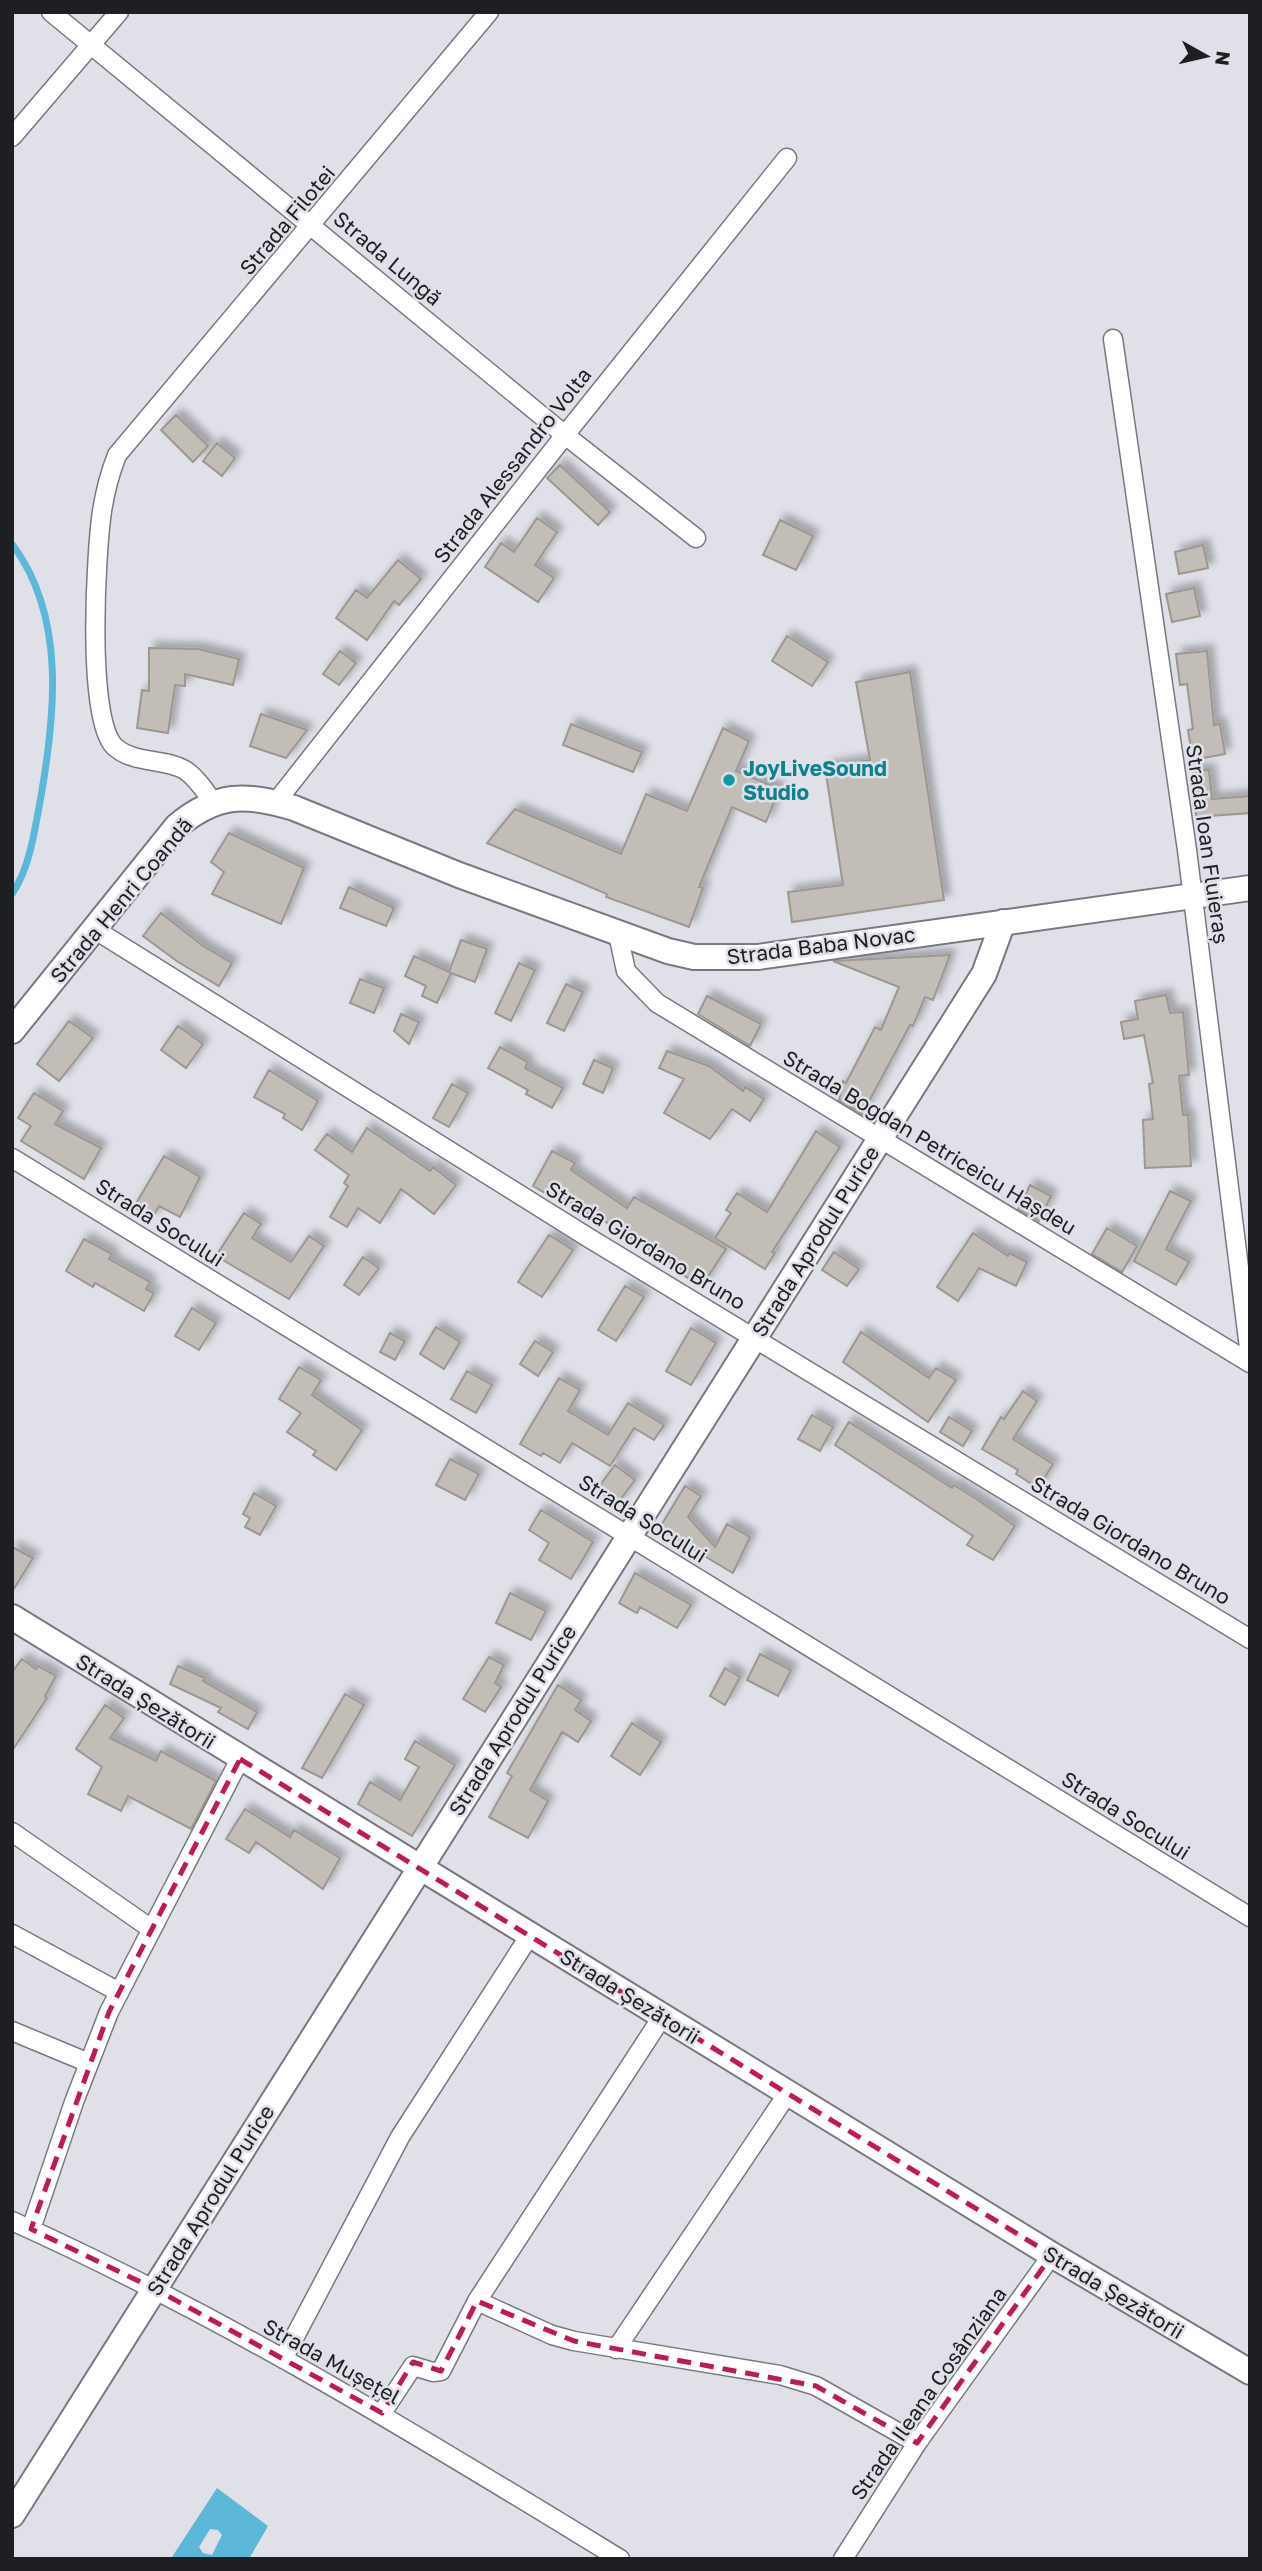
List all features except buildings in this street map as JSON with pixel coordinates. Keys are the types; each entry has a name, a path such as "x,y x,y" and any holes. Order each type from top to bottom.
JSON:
{"street":[{"name":"Strada Lungă","path":"51,12 565,435 696,538"},
{"path":"12,137 119,12"},
{"name":"Strada Filotei","path":"213,802 188,772 123,753 113,746 105,731 97,683 97,564 108,476 117,455 313,225 489,12"},
{"name":"Strada Alessandro Volta","path":"276,802 565,435 788,158"},
{"name":"Strada Ioan Fluieraș","path":"1113,339 1193,897 1250,1356"},
{"name":"Strada Baba Novac","path":"249,798 276,802 618,934 694,957 725,958 785,953 1250,888"},
{"name":"Strada Henri Coandă","path":"12,1031 177,826 213,802 249,798"},
{"name":"Strada Aprodul Purice","path":"12,2515 419,1865 984,974 1003,922"},
{"name":"Strada Giordano Bruno","path":"94,929 754,1338 1250,1639"},
{"name":"Strada Bogdan Petriceicu Hașdeu","path":"618,934 626,971 657,1003 1250,1363"},
{"name":"Strada Socului","path":"12,1158 1250,1917"},
{"name":"Strada Șezătorii","path":"12,1618 1052,2255 1250,2372"},
{"path":"31,2229 89,2063 119,1992 240,1759"},
{"path":"12,1832 150,1928"},
{"path":"12,1934 119,1992"},
{"path":"283,2359 400,2137 530,1935"},
{"path":"382,2413 410,2368 416,2365 433,2372 441,2371 477,2301 662,2017"},
{"path":"12,2031 89,2063"},
{"path":"616,2349 788,2093"},
{"name":"Strada Mușețel","path":"12,2221 155,2289 382,2413 620,2559"},
{"name":"Strada Ileana Cosânziana","path":"843,2559 917,2443 1052,2255"},
{"path":"477,2301 552,2335 616,2349 771,2373 816,2386 917,2443"}],"highlighted area":[{"path":"240,1759 1052,2255 917,2443 816,2386 574,2341 477,2301 441,2371 413,2362 382,2413 155,2289 31,2229 109,2012"}],"water":[{"path":"217,2488 268,2526 249,2559 172,2557","holes":["210,2529 218,2530 222,2535 212,2555 203,2553 199,2547"]}],"waterway":[{"path":"12,544 30,573 42,603 52,669 50,737 40,802 27,861 12,894"}],"place":[{"name":"JoyLiveSound Studio","path":"729,780"}]}
